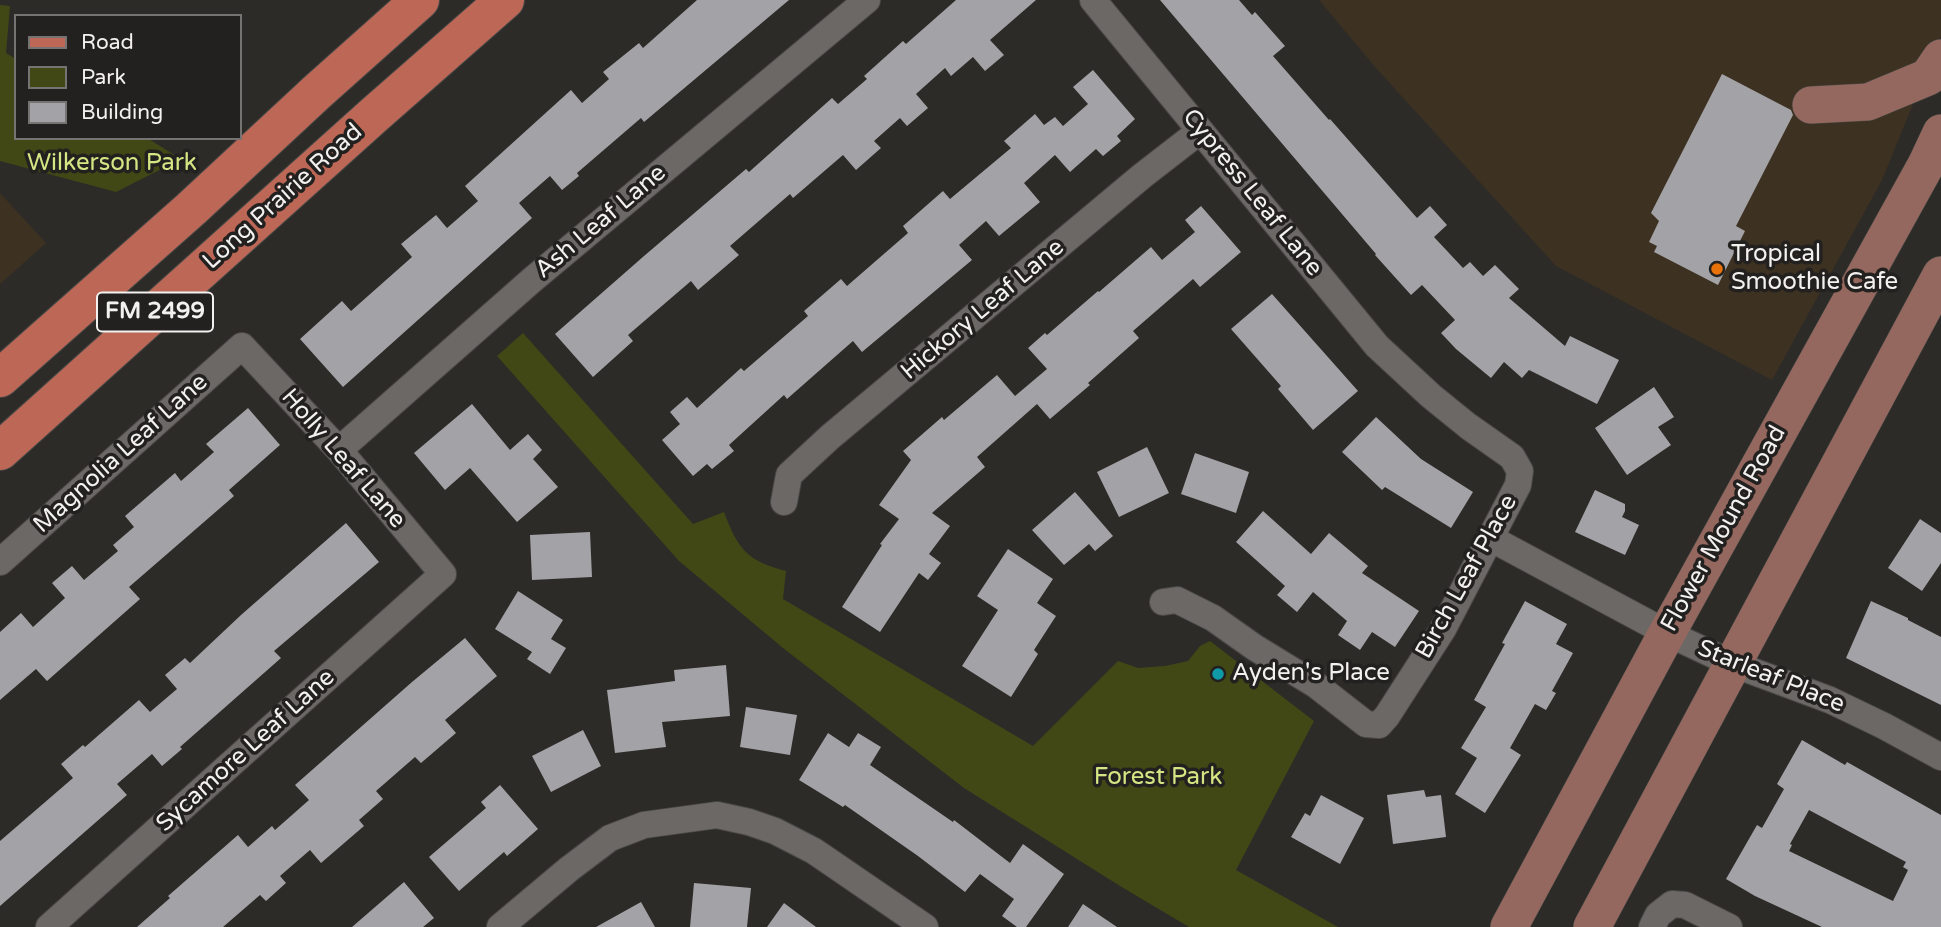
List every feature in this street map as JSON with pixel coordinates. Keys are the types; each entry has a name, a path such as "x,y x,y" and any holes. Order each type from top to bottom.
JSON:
{"main road":[{"name":"FM 2499","path":"0,378 191,209 420,0"},
{"name":"Long Prairie Road","path":"0,451 319,163 505,0"},
{"path":"1811,105 1868,102 1928,77 1941,58"},
{"name":"Flower Mound Road","path":"1509,927 1667,634 1933,169 1941,133"},
{"path":"1592,927 1941,275"}],"street":[{"name":"Ash Leaf Lane","path":"339,450 532,280 867,0"},
{"name":"Cypress Leaf Lane","path":"1093,0 1377,346 1415,382"},
{"name":"Hickory Leaf Lane","path":"783,502 789,475 830,437 1142,176 1200,131"},
{"name":"Holly Leaf Lane","path":"242,346 339,450 443,574"},
{"name":"Magnolia Leaf Lane","path":"0,562 242,346"},
{"name":"Birch Leaf Place","path":"1163,602 1177,600 1213,618 1316,685 1366,724 1379,725 1443,629 1518,485 1520,471 1512,457 1468,426 1415,382"},
{"name":"Starleaf Place","path":"1490,538 1667,634 1734,664 1830,700 1941,757"},
{"name":"Sycamore Leaf Lane","path":"49,927 443,574"},
{"path":"500,927 610,838 644,825 717,815 775,831 814,851 926,927"},
{"path":"1652,927 1658,915 1672,904 1685,905 1729,927"}],"shaded area":[{"path":"1319,0 1941,0 1941,36 1882,180 1772,380 1556,266 1376,68"},
{"path":"0,193 46,243 0,284"}],"green space":[{"name":"Wilkerson Park","path":"0,5 10,6 6,53 14,58 14,140 150,140 181,159 116,192 0,161"},
{"name":"Forest Park","path":"523,333 693,524 724,512 734,535 746,552 762,563 786,571 783,599 1033,746 1118,661 1138,668 1188,661 1200,646 1210,641 1314,721 1236,870 1338,927 1189,927 964,788 783,648 679,561 497,356"}],"building":[{"path":"697,0 789,0 644,122 641,118 577,173 579,176 562,190 550,176 519,203 532,218 343,387 300,339 342,301 351,311 412,257 401,244 436,215 447,228 478,201 465,186 571,90 582,103 609,79 603,72 639,43 643,48"},
{"path":"956,0 1036,0 990,40 1004,55 985,71 973,57 951,76 945,68 916,94 928,108 907,126 900,118 874,141 881,148 856,170 843,155 793,198 790,194 730,246 739,255 698,290 691,281 628,335 633,341 593,377 555,334 746,169 749,172 832,98 838,104 867,79 864,76 903,41 906,44"},
{"path":"1160,0 1239,0 1252,15 1255,12 1285,46 1273,56 1417,218 1430,206 1447,225 1434,237 1463,268 1470,262 1483,276 1495,265 1519,289 1509,298 1565,346 1570,336 1619,360 1597,404 1529,370 1522,378 1504,362 1491,378 1456,349 1441,333 1455,320 1422,285 1411,295"},
{"path":"1093,70 1135,119 1117,136 1121,141 1103,156 1096,149 1070,172 1055,155 1024,183 1040,202 999,236 986,221 959,245 972,260 862,352 853,341 787,399 784,395 729,445 734,451 712,469 707,464 693,476 662,440 680,424 670,412 687,397 697,408 741,368 744,371 808,316 804,311 841,279 847,286 908,233 903,226 943,191 950,199 1011,148 1004,141 1035,114 1044,125 1055,117 1063,126 1088,104 1073,87"},
{"path":"1722,74 1791,110 1793,115 1736,226 1745,231 1718,285 1654,252 1657,246 1649,242 1659,221 1651,213"},
{"path":"1201,206 1241,252 1200,287 1193,279 1133,331 1139,338 1050,419 1037,404 977,457 985,467 932,513 950,526 929,554 941,563 928,580 919,573 880,632 842,607 882,545 880,544 899,519 879,505 911,460 903,451 997,375 1015,396 1047,369 1028,348 1151,247 1162,260 1195,232 1185,220"},
{"path":"1272,294 1358,391 1313,430 1278,389 1281,386 1231,329"},
{"path":"1654,387 1674,417 1658,427 1671,445 1627,475 1595,428"},
{"path":"472,404 510,450 528,434 542,450 533,459 558,487 517,522 470,468 445,490 414,453"},
{"path":"248,408 280,445 229,490 234,496 129,587 140,599 47,681 36,669 0,700 0,632 21,613 33,627 65,598 52,583 72,566 84,580 118,551 113,545 134,527 125,516 175,473 181,481 214,452 206,444"},
{"path":"1376,417 1421,459 1473,492 1451,528 1385,487 1382,490 1342,452"},
{"path":"1147,447 1169,493 1119,517 1097,472"},
{"path":"1195,453 1249,472 1236,513 1181,494"},
{"path":"1595,490 1625,504 1622,517 1639,525 1625,555 1575,532"},
{"path":"1075,492 1113,536 1095,551 1089,544 1064,565 1032,530"},
{"path":"1263,511 1311,554 1329,533 1368,566 1362,573 1419,611 1395,647 1372,632 1360,650 1338,635 1347,621 1313,592 1297,612 1277,595 1285,586 1236,542"},
{"path":"1920,519 1941,533 1941,563 1922,591 1888,568"},
{"path":"346,523 379,562 274,651 281,658 162,766 152,754 117,784 127,795 0,906 0,841 73,778 61,764 139,700 150,712 177,689 165,675 185,658 190,663"},
{"path":"590,532 592,577 532,580 530,535"},
{"path":"1008,549 1053,579 1037,603 1056,616 1034,650 1038,654 1011,697 962,666 998,610 977,596"},
{"path":"518,591 563,620 551,639 566,648 550,674 527,659 532,652 495,629"},
{"path":"1525,601 1567,624 1556,644 1573,653 1552,691 1556,693 1546,710 1535,704 1510,748 1521,755 1485,813 1455,794 1477,758 1461,748 1486,707 1474,700"},
{"path":"1871,601 1941,637 1941,705 1846,658"},
{"path":"465,638 497,676 445,720 456,733 421,763 415,757 376,791 383,799 359,820 364,826 321,863 310,850 280,876 286,883 266,901 260,895 223,927 137,927 238,835 248,847 272,826 275,830 309,800 295,785"},
{"path":"726,665 730,716 662,722 666,747 615,753 607,690 675,681 674,670"},
{"path":"746,707 797,715 790,755 740,747"},
{"path":"583,730 601,766 551,792 532,756"},
{"path":"828,733 849,747 858,733 881,747 870,765 953,822 954,820 1010,863 1023,844 1064,874 1026,927 1017,927 1002,916 1014,899 980,874 965,892 845,805 843,807 799,780"},
{"path":"1802,740 1941,815 1941,927 1822,927 1755,896 1726,879 1757,825 1762,828 1784,789 1777,784","holes":["1809,810 1906,862 1903,867 1908,870 1893,901 1789,851 1792,845 1790,844"]},
{"path":"500,785 538,829 507,856 504,852 459,891 429,857 486,808 481,802"},
{"path":"1424,790 1426,797 1441,795 1446,837 1393,844 1387,795"},
{"path":"1321,795 1364,818 1340,864 1291,837 1305,813 1310,816"},
{"path":"404,882 434,918 423,927 352,927"},
{"path":"694,883 751,888 747,927 690,927"},
{"path":"641,902 655,927 596,927"},
{"path":"784,903 816,927 767,927"},
{"path":"1083,904 1117,927 1068,927"}],"place":[{"name":"Tropical Smoothie Cafe","path":"1717,269"},
{"name":"Ayden's Place","path":"1218,674"}]}
